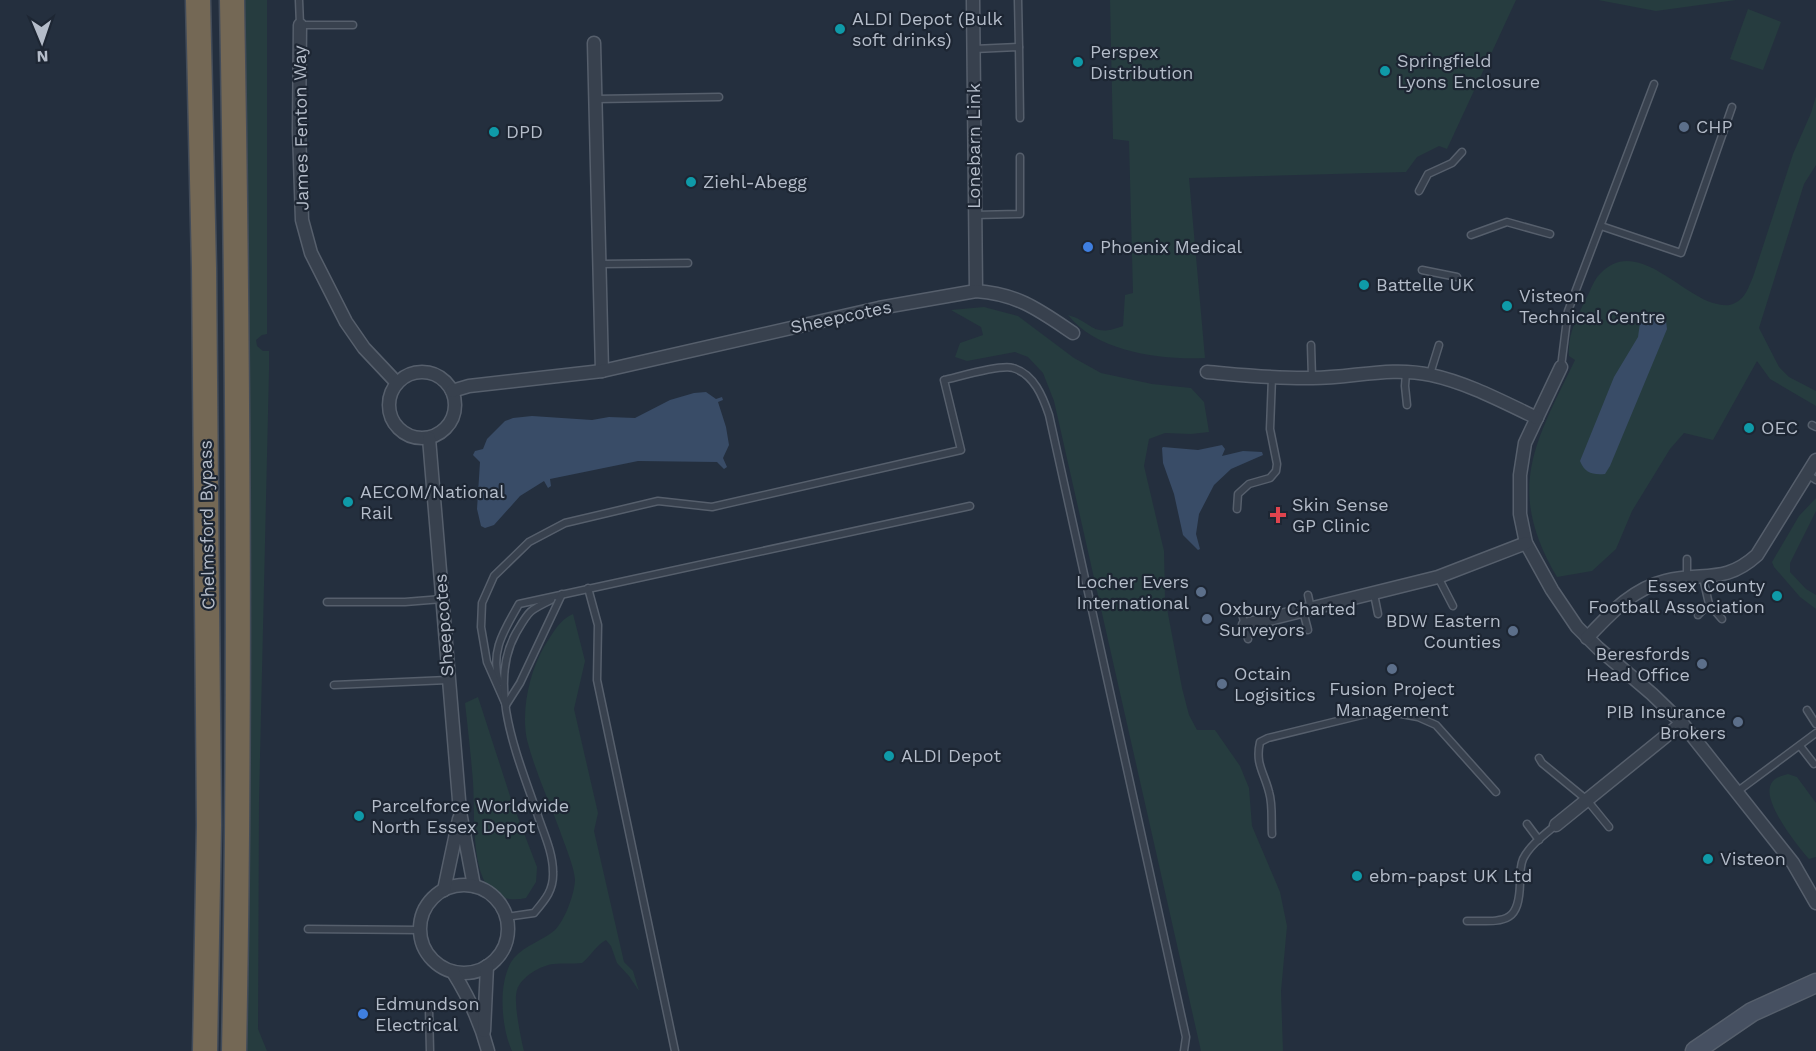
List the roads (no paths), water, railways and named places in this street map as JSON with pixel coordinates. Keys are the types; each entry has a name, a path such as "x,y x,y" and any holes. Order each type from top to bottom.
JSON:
{"highway":[{"name":"Chelmsford Bypass","path":"198,0 204,268 209,813 205,1051"},
{"name":"Chelmsford Bypass","path":"232,0 236,264 238,798 234,1051"}],"main road":[{"path":"1796,993 1816,968"},
{"path":"1695,1051 1752,1012 1816,983"}],"street":[{"name":"Lonebarn Link","path":"973,0 976,291"},
{"name":"James Fenton Way","path":"300,25 298,131 302,220 311,253 346,322 375,361 397,383"},
{"path":"594,43 602,371"},
{"name":"Sheepcotes","path":"452,391 470,386 602,371 879,308 976,291 1019,299 1073,333"},
{"path":"1562,367 1525,443 1520,475 1520,514 1526,543 1552,590 1577,627 1682,723 1793,863 1816,903"},
{"path":"417,372 431,373 450,386 455,401 455,411 452,421 443,432 429,438 417,439 403,433 393,423 388,403 390,394 397,383 407,375 417,372"},
{"path":"1207,372 1312,378 1334,378 1371,372 1407,372 1430,375 1468,387 1537,418"},
{"name":"Sheepcotes","path":"429,438 460,812 474,886"},
{"path":"1587,638 1612,611 1645,588 1665,581 1730,574 1739,570 1757,555 1812,477 1816,459"},
{"path":"1245,625 1438,577 1526,543"},
{"path":"1556,825 1682,723"},
{"name":"Sheepcotes","path":"444,890 460,812"},
{"path":"1793,863 1816,882"},
{"path":"458,885 474,886 494,897 506,917 505,945 498,957 487,966 461,974 439,966 428,955 420,930 422,915 427,905 444,890 458,885"},
{"path":"484,1036 487,966"},
{"path":"453,972 484,1036 488,1051"}],"lane":[{"path":"299,0 300,25 352,24"},
{"path":"1018,0 1020,118"},
{"path":"974,49 1019,47"},
{"path":"1562,367 1568,311 1654,84"},
{"path":"596,99 719,97"},
{"path":"1601,226 1681,253 1732,107"},
{"path":"1419,191 1428,174 1452,163 1462,152"},
{"path":"975,215 1020,214 1020,157"},
{"path":"1471,235 1507,222 1550,234"},
{"path":"600,264 688,263"},
{"path":"1422,270 1458,277"},
{"path":"1311,345 1312,378"},
{"path":"1430,375 1438,345"},
{"path":"506,705 487,662 481,627 482,603 494,576 529,542 565,523 639,505 658,501 712,507 961,450 944,381 1013,367 1029,378 1042,393 1048,415 1186,1037 1184,1051"},
{"path":"1407,372 1405,386 1407,405"},
{"path":"1237,509 1238,494 1243,489 1249,484 1270,478 1276,471 1277,464 1270,429 1272,377"},
{"path":"506,705 496,670 498,642 519,604 970,506"},
{"path":"1687,559 1687,578"},
{"path":"1438,577 1453,606"},
{"path":"1703,578 1709,604 1722,619"},
{"path":"588,588 598,625 597,680 675,1051"},
{"path":"506,705 520,683 562,594"},
{"path":"506,917 534,913 549,895 553,874 550,851 510,729 503,674 509,646 529,611 562,594"},
{"path":"1374,594 1378,615"},
{"path":"1308,595 1308,630"},
{"path":"327,602 405,602 442,599"},
{"path":"1698,615 1709,604"},
{"path":"1241,609 1248,639"},
{"path":"334,685 448,680"},
{"path":"1807,710 1816,723"},
{"path":"1272,834 1270,792 1257,754 1260,742 1268,738 1370,713 1396,713 1418,717 1436,726 1496,792"},
{"path":"1738,791 1816,733"},
{"path":"1800,746 1814,764"},
{"path":"1539,758 1587,800 1610,827"},
{"path":"1527,824 1539,840"},
{"path":"1467,921 1509,918 1515,912 1519,903 1522,861 1530,848 1556,825"},
{"path":"308,929 420,930"},
{"path":"429,1009 430,1051"}],"water":[{"path":"1660,315 1666,321 1667,329 1610,466 1605,474 1590,472 1580,461 1614,377 1638,337 1640,323 1645,316"},
{"path":"706,392 716,399 722,397 723,400 718,402 729,445 723,458 727,467 724,469 717,462 638,461 550,479 551,486 548,488 544,481 520,496 494,525 485,528 481,526 477,509 480,462 473,455 475,451 483,449 487,439 505,421 532,416 592,420 609,417 635,418 670,400"},
{"path":"1222,445 1225,449 1222,456 1243,451 1262,452 1263,455 1231,469 1214,485 1199,514 1196,534 1200,549 1198,550 1183,535 1174,494 1163,463 1162,448 1198,450"}],"place":[{"name":"ALDI Depot (Bulk soft drinks)","path":"840,29"},
{"name":"Perspex Distribution","path":"1078,62"},
{"name":"Springfield Lyons Enclosure","path":"1385,71"},
{"name":"CHP","path":"1684,127"},
{"name":"DPD","path":"494,132"},
{"name":"Ziehl-Abegg","path":"691,182"},
{"name":"Phoenix Medical","path":"1088,247"},
{"name":"Battelle UK","path":"1364,285"},
{"name":"Visteon Technical Centre","path":"1507,306"},
{"name":"OEC","path":"1749,428"},
{"name":"AECOM/National Rail","path":"348,502"},
{"name":"Skin Sense GP Clinic","path":"1278,515"},
{"name":"Locher Evers International","path":"1201,592"},
{"name":"Essex County Football Association","path":"1777,596"},
{"name":"Oxbury Charted Surveyors","path":"1207,619"},
{"name":"BDW Eastern Counties","path":"1513,631"},
{"name":"Beresfords Head Office","path":"1702,664"},
{"name":"Fusion Project Management","path":"1392,669"},
{"name":"Octain Logisitics","path":"1222,684"},
{"name":"PIB Insurance Brokers","path":"1738,722"},
{"name":"ALDI Depot","path":"889,756"},
{"name":"Parcelforce Worldwide North Essex Depot","path":"359,816"},
{"name":"Visteon","path":"1708,859"},
{"name":"ebm-papst UK Ltd","path":"1357,876"},
{"name":"Edmundson Electrical","path":"363,1014"}]}
